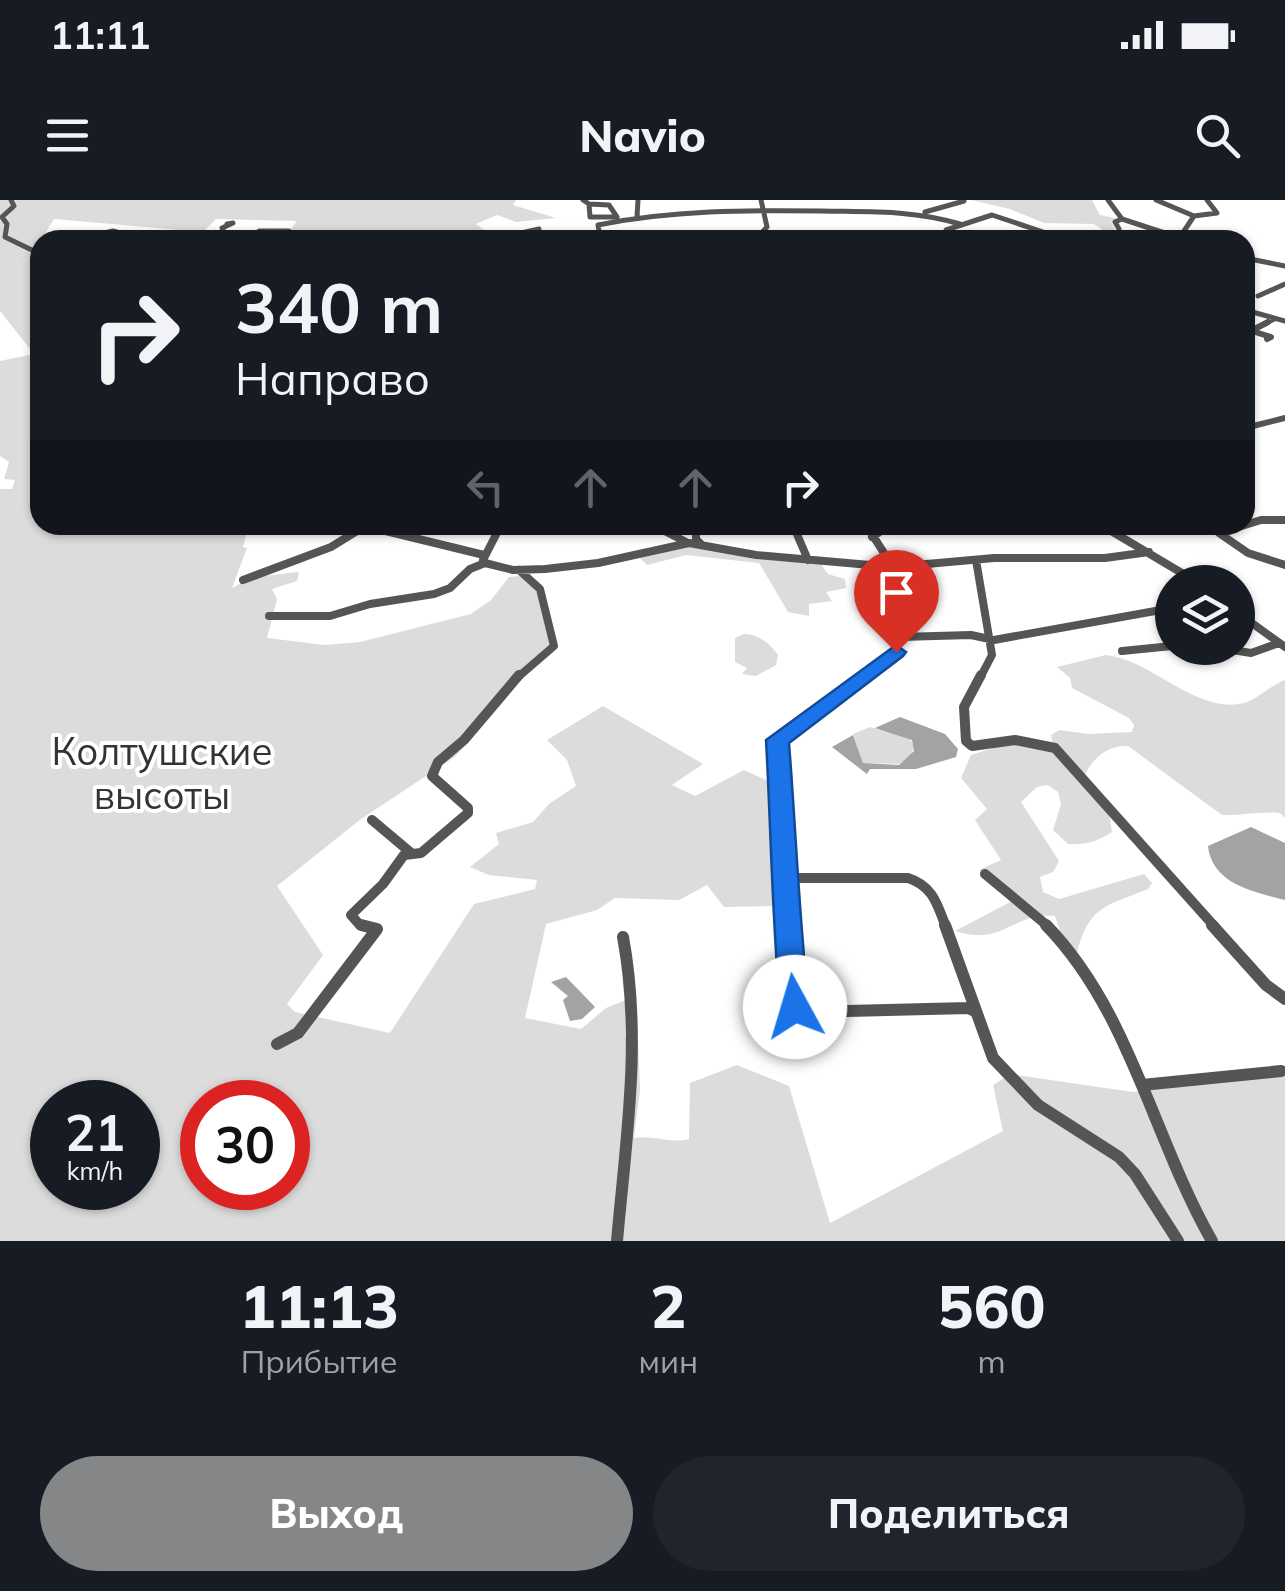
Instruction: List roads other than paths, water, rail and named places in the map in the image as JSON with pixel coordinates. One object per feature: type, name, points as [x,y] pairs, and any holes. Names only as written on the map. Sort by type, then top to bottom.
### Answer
[{"type":"street","points":[[11,200],[14,206],[2,217],[7,224],[5,237],[30,249]]},
{"type":"street","points":[[637,217],[638,200]]},
{"type":"street","points":[[761,200],[767,212],[764,230]]},
{"type":"street","points":[[1108,200],[1122,218],[1146,230]]},
{"type":"street","points":[[1156,200],[1194,216],[1217,212],[1207,200]]},
{"type":"street","points":[[923,213],[964,201]]},
{"type":"street","points":[[617,217],[609,205],[586,202],[590,216],[617,217],[637,217],[744,210],[923,213],[960,224]]},
{"type":"street","points":[[656,205],[656,216]]},
{"type":"street","points":[[668,205],[669,215]]},
{"type":"street","points":[[949,230],[992,215],[1046,230]]},
{"type":"street","points":[[1184,230],[1194,222],[1194,216]]},
{"type":"street","points":[[599,230],[598,224],[637,217]]},
{"type":"street","points":[[1119,230],[1115,222],[1122,218]]},
{"type":"street","points":[[223,230],[226,224]]},
{"type":"street","points":[[534,230],[539,229]]},
{"type":"street","points":[[1255,260],[1285,266]]},
{"type":"street","points":[[1258,296],[1285,284]]},
{"type":"street","points":[[1255,313],[1285,321]]},
{"type":"street","points":[[1255,327],[1275,318]]},
{"type":"street","points":[[1255,333],[1271,337],[1267,339]]},
{"type":"street","points":[[1255,426],[1285,418]]},
{"type":"street","points":[[1255,522],[1285,520]]},
{"type":"street","points":[[243,580],[332,546],[349,535]]},
{"type":"street","points":[[409,535],[519,570],[598,563],[696,543]]},
{"type":"street","points":[[269,616],[330,616],[370,604],[434,594],[450,588],[484,559],[496,535]]},
{"type":"street","points":[[677,535],[696,543],[893,568],[976,560],[1105,558],[1146,550]]},
{"type":"street","points":[[696,535],[696,543]]},
{"type":"street","points":[[797,535],[808,560]]},
{"type":"street","points":[[1119,535],[1170,565]]},
{"type":"street","points":[[1221,535],[1248,552],[1285,564]]},
{"type":"street","points":[[872,536],[893,568]]},
{"type":"street","points":[[976,560],[992,656],[964,707],[966,741],[972,746],[1033,742],[1055,748],[1266,985],[1285,999]]},
{"type":"street","points":[[372,820],[410,852],[421,852],[468,813],[468,808],[432,776],[438,762],[464,740],[524,670],[554,646],[540,589],[519,570]]},
{"type":"street","points":[[975,1012],[968,1008],[808,1012],[795,1007],[784,906],[787,878],[778,740],[896,652],[900,637],[970,635],[990,639],[1155,611]]},
{"type":"street","points":[[1255,625],[1282,645]]},
{"type":"street","points":[[1255,652],[1282,645]]},
{"type":"street","points":[[1122,651],[1155,648]]},
{"type":"street","points":[[277,1044],[298,1033],[377,928],[359,924],[351,914],[410,852]]},
{"type":"street","points":[[985,874],[1039,917],[1070,949],[1125,1046],[1196,1213],[1212,1241]]},
{"type":"street","points":[[787,878],[908,878],[924,883],[935,898],[988,1048],[1012,1082],[1056,1118],[1119,1156],[1136,1174],[1178,1241]]},
{"type":"street","points":[[617,1241],[633,1090],[632,980],[624,936]]},
{"type":"street","points":[[1142,1086],[1280,1071]]},
{"type":"park label","name":"Колтушские высоты","points":[[162,773]]}]
